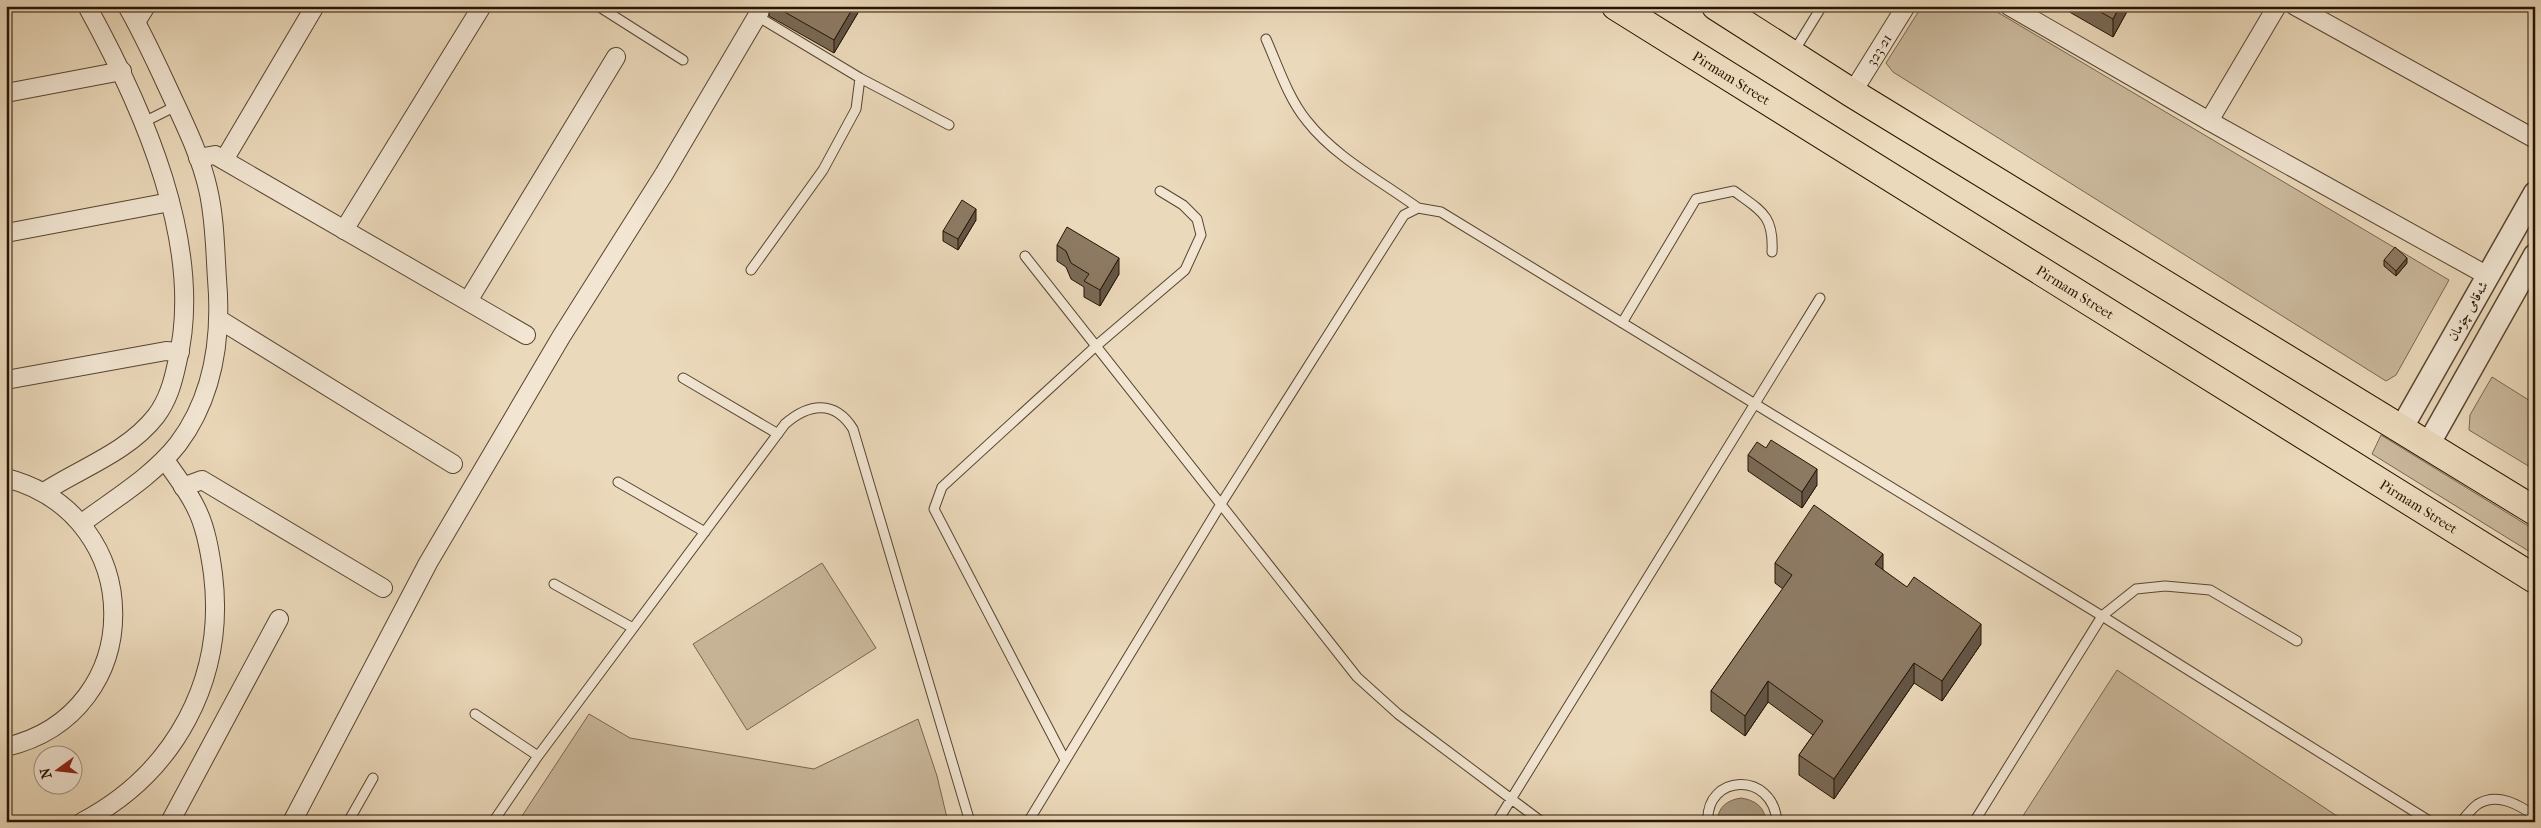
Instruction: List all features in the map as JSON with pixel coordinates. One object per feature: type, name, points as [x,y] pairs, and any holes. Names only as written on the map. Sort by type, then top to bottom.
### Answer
[{"type":"highway","name":"Pirmam Street","points":[[1616,6],[2535,579]]},
{"type":"highway","points":[[1716,6],[1852,93],[2535,511]]},
{"type":"street","points":[[44,492],[103,459],[148,426],[165,400],[180,352],[184,326],[183,284],[170,202],[144,122],[122,71],[87,6]]},
{"type":"street","points":[[82,523],[165,460],[183,436],[201,403],[215,362],[220,320],[213,217],[198,158],[176,106],[127,6]]},
{"type":"street","points":[[136,22],[146,6]]},
{"type":"street","points":[[224,160],[315,6]]},
{"type":"street","points":[[344,230],[482,6]]},
{"type":"street","name":"323-21","points":[[1852,93],[1906,6]]},
{"type":"street","points":[[2009,6],[2209,121],[2488,276]]},
{"type":"street","points":[[2209,121],[2276,6]]},
{"type":"street","points":[[2295,6],[2535,139]]},
{"type":"street","points":[[292,822],[428,563],[561,337],[664,174],[760,11]]},
{"type":"street","points":[[468,301],[616,58]]},
{"type":"street","points":[[6,92],[122,71]]},
{"type":"street","points":[[198,158],[215,155],[526,335]]},
{"type":"street","name":"شەقامی چۆمان","points":[[2401,429],[2535,194]]},
{"type":"street","points":[[6,233],[170,202]]},
{"type":"street","points":[[2428,445],[2535,255]]},
{"type":"street","points":[[220,320],[453,464]]},
{"type":"street","points":[[6,380],[166,350],[180,352]]},
{"type":"street","points":[[2430,378],[2430,391],[2434,396],[2446,401],[2457,394]]},
{"type":"street","points":[[82,822],[123,797],[143,780],[161,760],[190,715],[208,664],[215,612],[211,559],[196,508],[165,460]]},
{"type":"street","points":[[6,478],[44,492],[70,511],[82,523],[102,556],[111,584],[115,613],[109,652],[93,687],[68,716],[36,738],[6,747]]},
{"type":"street","points":[[183,487],[202,480],[383,588]]},
{"type":"street","points":[[170,822],[280,619]]},
{"type":"lane","points":[[598,6],[683,60]]},
{"type":"lane","points":[[1791,55],[1822,6]]},
{"type":"lane","points":[[760,11],[860,78],[950,125]]},
{"type":"lane","points":[[1266,39],[1285,83],[1307,120],[1336,150],[1418,208],[1441,212],[2102,616],[2431,822]]},
{"type":"lane","points":[[751,270],[823,170],[856,109],[860,78]]},
{"type":"lane","points":[[144,122],[176,106]]},
{"type":"lane","points":[[1622,323],[1696,199],[1734,190],[1766,215],[1773,236],[1772,252]]},
{"type":"lane","points":[[1065,760],[934,509],[942,487],[1096,346],[1185,270],[1201,235],[1197,219],[1183,205],[1160,191]]},
{"type":"lane","points":[[1028,822],[1221,504],[1404,215],[1418,208]]},
{"type":"lane","points":[[1025,256],[1357,677],[1398,714],[1542,822]]},
{"type":"lane","points":[[1496,822],[1820,298]]},
{"type":"lane","points":[[683,378],[778,434]]},
{"type":"lane","points":[[493,822],[538,756],[778,434],[798,413],[823,407],[845,416],[853,429],[970,822]]},
{"type":"lane","points":[[618,482],[705,532]]},
{"type":"lane","points":[[554,584],[633,628]]},
{"type":"lane","points":[[1974,822],[2102,616],[2136,590],[2165,586],[2210,590],[2297,641]]},
{"type":"lane","points":[[475,714],[538,756]]},
{"type":"lane","points":[[348,822],[373,778]]},
{"type":"lane","points":[[1708,822],[1709,808],[1714,798],[1722,790],[1732,785],[1743,784],[1754,786],[1772,800],[1777,822]]},
{"type":"lane","points":[[2461,822],[2478,804],[2496,799],[2518,804],[2535,816]]},
{"type":"shaded area","points":[[1922,6],[1987,6],[2449,280],[2396,375],[2386,381],[1893,72],[1886,63]]},
{"type":"shaded area","points":[[2492,377],[2535,404],[2535,470],[2469,430],[2470,415]]},
{"type":"shaded area","points":[[2381,435],[2535,530],[2535,555],[2372,454]]},
{"type":"shaded area","points":[[822,563],[876,648],[747,730],[693,644]]},
{"type":"shaded area","points":[[2117,670],[2346,822],[2019,822]]},
{"type":"shaded area","points":[[589,714],[630,738],[814,769],[918,719],[937,776],[948,822],[518,822]]},
{"type":"shaded area","points":[[1741,798],[1751,800],[1758,805],[1764,812],[1766,822],[1717,822],[1719,812],[1724,805],[1731,800]]},
{"type":"building","points":[[774,6],[807,6],[818,12],[822,6],[854,6],[834,40]]},
{"type":"building","points":[[2090,6],[2120,6],[2113,19]]},
{"type":"building","points":[[962,200],[976,209],[958,239],[943,231]]},
{"type":"building","points":[[1067,227],[1119,258],[1100,290],[1084,281],[1089,274],[1071,263],[1066,251],[1057,245]]},
{"type":"building","points":[[2395,247],[2407,258],[2396,271],[2384,260]]},
{"type":"building","points":[[1771,440],[1817,469],[1802,492],[1748,455],[1757,442],[1766,448]]},
{"type":"building","points":[[1814,505],[1883,554],[1875,564],[1907,587],[1914,577],[1981,624],[1942,681],[1914,663],[1834,779],[1799,755],[1823,721],[1768,681],[1745,716],[1711,691],[1792,575],[1775,563]]}]
